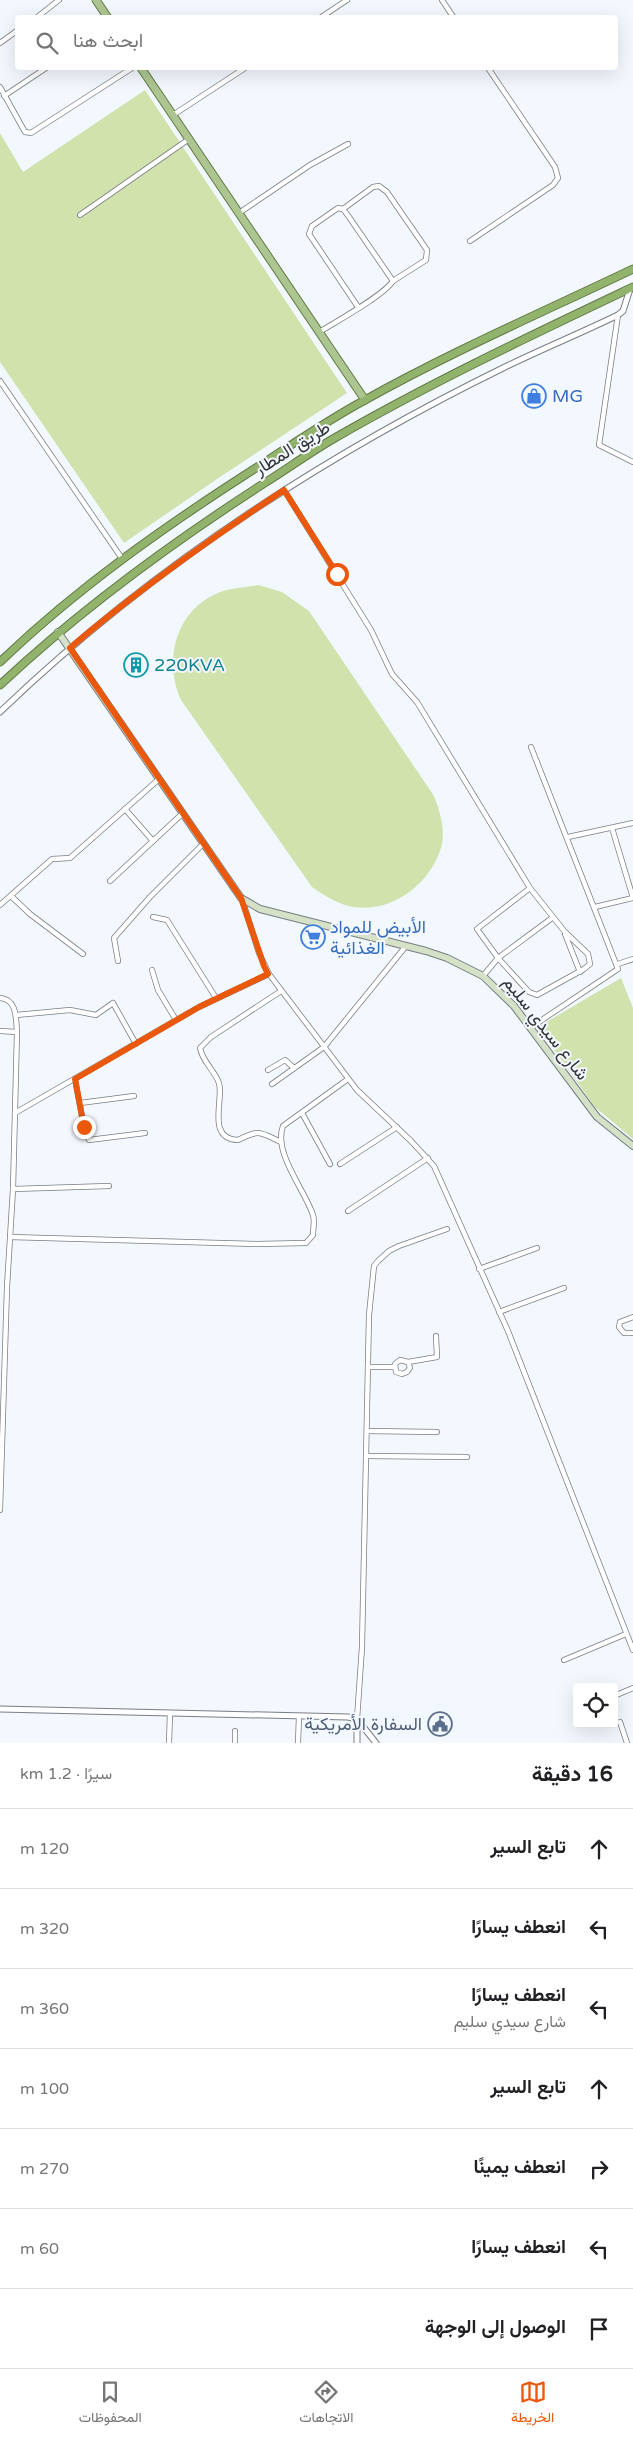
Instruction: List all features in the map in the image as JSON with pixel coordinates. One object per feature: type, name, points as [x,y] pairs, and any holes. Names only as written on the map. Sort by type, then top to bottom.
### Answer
[{"type":"highway","name":"طريق المطار","points":[[0,662],[75,596],[200,503],[365,400],[633,269]]},
{"type":"highway","name":"طريق المطار","points":[[0,686],[58,632],[204,522],[333,439],[493,353],[632,288]]},
{"type":"main road","points":[[96,0],[106,15]]},
{"type":"main road","points":[[143,70],[321,331],[365,400]]},
{"type":"main road","name":"شارع سيدي سليم","points":[[58,632],[241,898],[260,909],[447,958],[483,976],[505,996],[597,1117],[633,1146]]},
{"type":"street","points":[[40,15],[60,0]]},
{"type":"street","points":[[324,15],[346,0]]},
{"type":"street","points":[[442,0],[452,15]]},
{"type":"street","points":[[0,42],[15,32]]},
{"type":"street","points":[[4,96],[43,70]]},
{"type":"street","points":[[0,87],[25,132],[32,133],[129,70]]},
{"type":"street","points":[[173,115],[242,70]]},
{"type":"street","points":[[470,241],[552,185],[558,178],[555,167],[489,70]]},
{"type":"street","points":[[80,215],[189,139]]},
{"type":"street","points":[[239,213],[310,165],[348,144]]},
{"type":"street","points":[[321,331],[358,307],[387,288],[393,281],[426,260],[428,256],[427,250],[387,192],[379,186],[373,187],[343,209],[336,209],[312,226],[310,234],[358,307]]},
{"type":"street","points":[[343,209],[393,281]]},
{"type":"street","points":[[0,712],[120,605],[176,563],[284,490],[407,418],[506,367],[618,315],[623,311],[632,288]]},
{"type":"street","points":[[618,315],[598,445],[633,462]]},
{"type":"street","points":[[0,381],[123,560]]},
{"type":"street","points":[[284,490],[378,641],[392,674],[417,702],[530,888],[552,918],[588,954],[590,964],[580,972],[537,995],[532,994],[498,958],[478,933],[478,926],[530,888]]},
{"type":"street","points":[[530,1028],[616,972],[618,964],[531,746]]},
{"type":"street","points":[[0,905],[52,859],[70,858],[158,779]]},
{"type":"street","points":[[126,809],[153,840]]},
{"type":"street","points":[[110,881],[182,814]]},
{"type":"street","points":[[568,837],[633,823]]},
{"type":"street","points":[[595,906],[633,898],[612,828]]},
{"type":"street","points":[[118,961],[114,938],[150,897],[203,844]]},
{"type":"street","points":[[11,896],[30,914],[83,954]]},
{"type":"street","points":[[241,898],[268,974],[348,1079],[428,1158],[440,1177],[499,1312],[558,1462],[575,1498],[633,1650]]},
{"type":"street","points":[[153,917],[167,920],[216,998]]},
{"type":"street","points":[[483,976],[498,958],[552,918]]},
{"type":"street","points":[[565,932],[580,972]]},
{"type":"street","points":[[272,1084],[324,1047],[406,946]]},
{"type":"street","points":[[618,964],[633,959]]},
{"type":"street","points":[[152,970],[160,995],[176,1020]]},
{"type":"street","points":[[15,1114],[176,1020],[216,998],[268,974]]},
{"type":"street","points":[[281,1142],[260,1132],[252,1132],[238,1140],[226,1135],[217,1118],[218,1082],[200,1048],[211,1036],[282,991]]},
{"type":"street","points":[[0,998],[10,1001],[16,1015],[14,1189],[2,1355],[0,1510]]},
{"type":"street","points":[[16,1015],[70,1010],[96,1015],[112,1003],[136,1044]]},
{"type":"street","points":[[0,1031],[16,1032]]},
{"type":"street","points":[[268,1070],[285,1060],[294,1068]]},
{"type":"street","points":[[75,1079],[89,1140],[145,1133]]},
{"type":"street","points":[[10,1237],[257,1244],[306,1243],[313,1234],[313,1215],[294,1176],[280,1135],[283,1126],[348,1079]]},
{"type":"street","points":[[80,1103],[134,1096]]},
{"type":"street","points":[[302,1113],[330,1164]]},
{"type":"street","points":[[340,1164],[397,1127]]},
{"type":"street","points":[[348,1211],[428,1158]]},
{"type":"street","points":[[14,1189],[109,1186]]},
{"type":"street","points":[[356,1743],[362,1647],[369,1315],[374,1266],[389,1251],[447,1229]]},
{"type":"street","points":[[479,1269],[537,1248]]},
{"type":"street","points":[[0,1287],[7,1288]]},
{"type":"street","points":[[499,1312],[564,1288]]},
{"type":"street","points":[[633,1316],[619,1324],[624,1333],[633,1333]]},
{"type":"street","points":[[395,1367],[400,1360],[408,1362],[437,1357],[436,1336]]},
{"type":"street","points":[[395,1367],[398,1373],[406,1373],[410,1368],[408,1362]]},
{"type":"street","points":[[368,1367],[395,1367]]},
{"type":"street","points":[[367,1431],[437,1432]]},
{"type":"street","points":[[366,1456],[467,1457]]},
{"type":"street","points":[[564,1660],[626,1634]]},
{"type":"street","points":[[618,1694],[633,1688]]},
{"type":"street","points":[[0,1709],[348,1717],[357,1719],[376,1743]]},
{"type":"street","points":[[169,1743],[170,1713]]},
{"type":"street","points":[[298,1743],[299,1716]]},
{"type":"street","points":[[620,1722],[627,1743]]},
{"type":"street","points":[[235,1731],[235,1743]]},
{"type":"green space","points":[[145,90],[347,393],[124,543],[0,362],[0,133],[23,172]]},
{"type":"green space","points":[[259,585],[282,592],[309,611],[434,796],[443,828],[441,848],[435,863],[426,876],[402,897],[373,907],[358,908],[342,904],[312,887],[181,700],[176,686],[173,658],[175,644],[187,618],[196,607],[220,592]]},
{"type":"green space","points":[[621,978],[633,1008],[633,1139],[595,1107],[538,1027]]},
{"type":"place","name":"MG","points":[[534,396]]},
{"type":"place","name":"220KVA","points":[[136,665]]},
{"type":"place","name":"الأبيض للمواد الغذائية","points":[[313,937]]},
{"type":"place","name":"السفارة الأمريكية","points":[[440,1724]]},
{"type":"route","points":[[84,1127],[75,1079],[199,1007],[268,974],[241,898],[70,648],[114,610],[191,552],[284,490],[337,574]]}]
